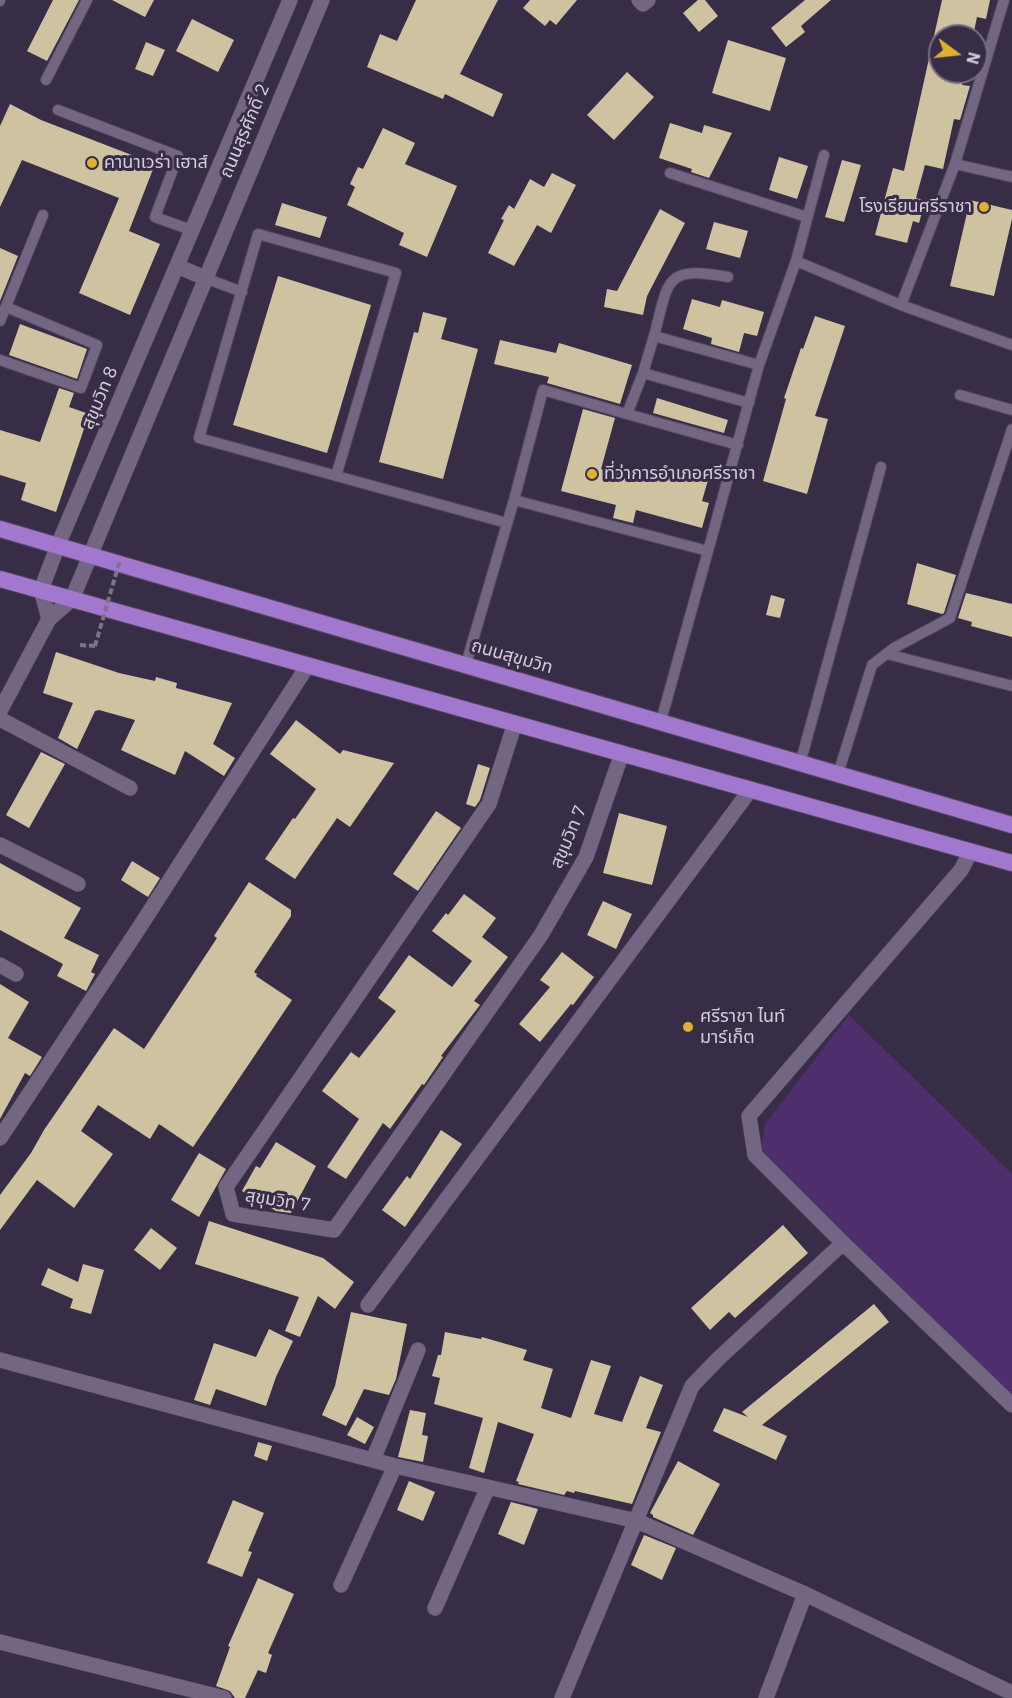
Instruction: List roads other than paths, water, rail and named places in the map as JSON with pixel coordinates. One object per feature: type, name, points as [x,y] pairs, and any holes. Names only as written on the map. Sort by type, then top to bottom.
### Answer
[{"type":"highway","name":"ถนนสุขุมวิท","points":[[0,529],[1012,825]]},
{"type":"highway","points":[[0,579],[1012,863]]},
{"type":"street","name":"ถนนสุรศักดิ์ 2","points":[[177,266],[290,0]]},
{"type":"street","name":"ถนนสุรศักดิ์ 2","points":[[205,278],[322,0]]},
{"type":"street","points":[[639,0],[643,4],[648,0]]},
{"type":"street","points":[[277,31],[303,42]]},
{"type":"street","points":[[0,711],[49,619],[72,599],[205,278],[177,266]]},
{"type":"street","name":"สุขุมวิท 8","points":[[41,590],[177,266]]},
{"type":"street","points":[[41,590],[49,619]]},
{"type":"street","points":[[0,1138],[139,928],[308,665]]},
{"type":"street","points":[[0,719],[130,788]]},
{"type":"street","name":"สุขุมวิท 7","points":[[516,723],[489,804],[226,1187],[233,1214],[334,1230],[541,935],[585,857],[622,753]]},
{"type":"street","points":[[368,1305],[751,789]]},
{"type":"street","points":[[0,845],[78,884]]},
{"type":"street","points":[[971,851],[961,870],[749,1116],[755,1155],[1012,1405]]},
{"type":"street","points":[[0,965],[16,974]]},
{"type":"street","points":[[562,1698],[692,1386],[726,1351],[843,1243]]},
{"type":"street","points":[[373,1460],[418,1350]]},
{"type":"street","points":[[0,1360],[395,1466],[637,1521],[805,1594],[1012,1693]]},
{"type":"street","points":[[341,1585],[395,1466]]},
{"type":"street","points":[[435,1608],[488,1487]]},
{"type":"street","points":[[766,1698],[805,1594]]},
{"type":"street","points":[[0,1642],[224,1698]]},
{"type":"lane","points":[[46,80],[87,0]]},
{"type":"lane","points":[[901,305],[955,164],[1004,0]]},
{"type":"lane","points":[[58,110],[178,156],[155,217],[191,230]]},
{"type":"lane","points":[[661,721],[759,365],[796,261],[824,154]]},
{"type":"lane","points":[[955,164],[1012,177]]},
{"type":"lane","points":[[670,173],[807,217]]},
{"type":"lane","points":[[0,321],[43,215]]},
{"type":"lane","points":[[336,476],[396,273],[258,234],[199,438],[336,476],[507,523]]},
{"type":"lane","points":[[796,261],[901,305],[1012,345]]},
{"type":"lane","points":[[627,414],[643,373],[668,285],[675,278],[686,273],[702,272],[729,277]]},
{"type":"lane","points":[[205,278],[242,292]]},
{"type":"lane","points":[[0,360],[81,388],[97,345],[6,307]]},
{"type":"lane","points":[[654,336],[759,365]]},
{"type":"lane","points":[[643,373],[749,403]]},
{"type":"lane","points":[[466,664],[514,500],[543,390],[738,445]]},
{"type":"lane","points":[[960,396],[1012,410]]},
{"type":"lane","points":[[838,774],[872,665],[894,648],[950,618],[1012,429]]},
{"type":"lane","points":[[800,764],[881,467]]},
{"type":"lane","points":[[514,500],[708,551]]},
{"type":"lane","points":[[887,654],[1012,686]]},
{"type":"place","name":"คานาเวร่า เฮาส์","points":[[92,163]]},
{"type":"place","name":"โรงเรียนศรีราชา","points":[[984,207]]},
{"type":"place","name":"ที่ว่าการอำเภอศรีราชา","points":[[592,474]]},
{"type":"place","name":"ศรีราชา ไนท์ มาร์เก็ต","points":[[688,1027]]}]
